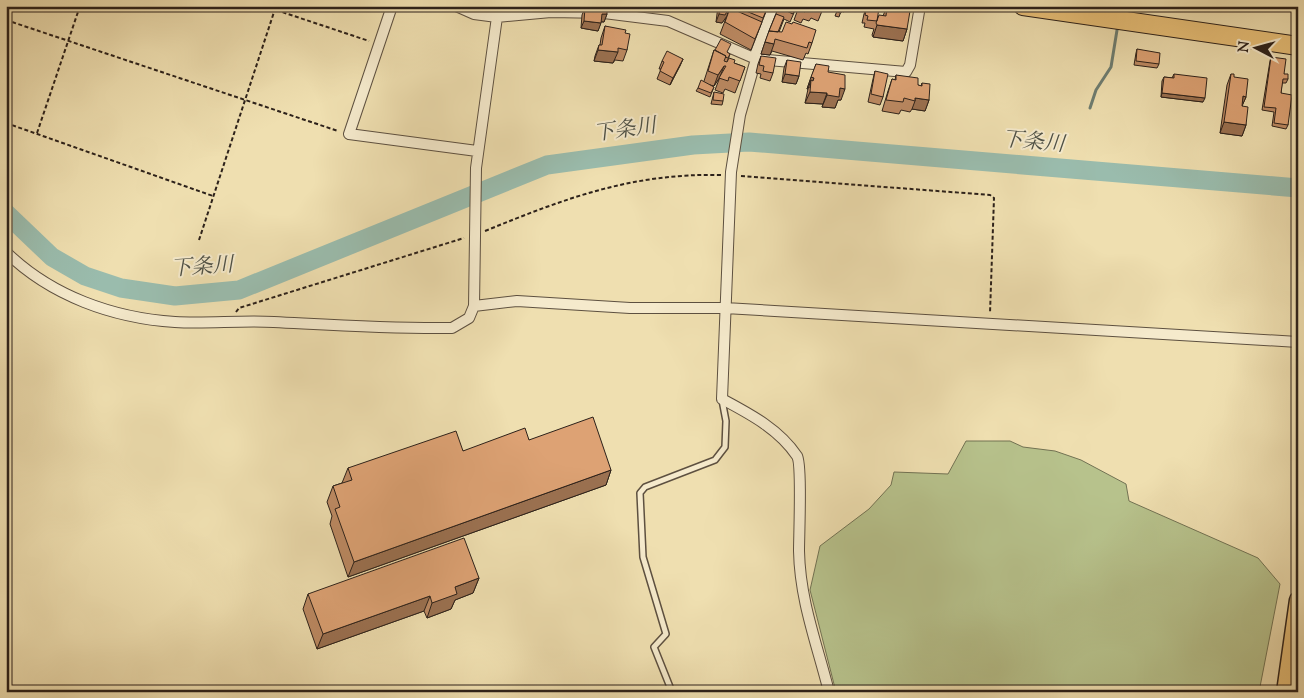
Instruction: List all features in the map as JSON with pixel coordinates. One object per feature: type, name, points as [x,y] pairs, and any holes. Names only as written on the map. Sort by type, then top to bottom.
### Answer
[{"type":"highway","points":[[1023,6],[1109,10],[1298,35]]},
{"type":"highway","points":[[1109,10],[1298,46]]},
{"type":"main road","points":[[1285,692],[1298,600]]},
{"type":"street","points":[[392,6],[349,134],[477,151]]},
{"type":"street","points":[[456,6],[474,14],[497,17],[543,10],[605,9],[668,21],[755,58],[906,72],[910,65],[920,6]]},
{"type":"street","points":[[774,6],[755,58],[740,115],[731,173],[722,400],[775,431],[798,458],[799,553],[805,605],[829,692]]},
{"type":"street","points":[[6,252],[62,293],[101,308],[134,317],[176,322],[234,321],[452,328],[469,318],[474,306],[473,233],[477,151],[497,17]]},
{"type":"street","points":[[474,306],[517,300],[630,308],[725,308],[1298,342]]},
{"type":"lane","points":[[672,692],[654,647],[666,634],[643,557],[640,493],[645,487],[715,460],[725,447],[726,421],[722,400]]},
{"type":"path","points":[[37,133],[80,6]]},
{"type":"path","points":[[264,6],[378,44]]},
{"type":"path","points":[[198,240],[276,6]]},
{"type":"path","points":[[6,20],[349,134]]},
{"type":"path","points":[[6,123],[213,196]]},
{"type":"path","points":[[234,321],[238,308],[473,233],[552,204],[607,187],[657,177],[731,173],[990,195],[994,198],[990,324]]},
{"type":"green space","points":[[966,441],[1010,441],[1023,447],[1055,451],[1081,460],[1126,484],[1129,501],[1258,558],[1280,584],[1259,692],[836,692],[810,590],[820,546],[869,509],[891,485],[894,472],[948,474]]},
{"type":"building","points":[[720,6],[730,6],[725,15],[719,14]]},
{"type":"building","points":[[742,6],[768,6],[763,18],[741,9]]},
{"type":"building","points":[[779,6],[796,6],[793,14]]},
{"type":"building","points":[[799,6],[815,6],[814,10],[807,7],[805,12],[798,9]]},
{"type":"building","points":[[839,6],[846,6],[841,13],[837,12]]},
{"type":"building","points":[[867,6],[879,8],[877,21],[867,20],[868,16],[865,15]]},
{"type":"building","points":[[887,6],[910,11],[907,29],[877,25],[879,15],[886,16]]},
{"type":"building","points":[[585,8],[607,9],[607,14],[602,14],[601,23],[584,21]]},
{"type":"building","points":[[730,8],[762,22],[755,39],[725,22]]},
{"type":"building","points":[[776,14],[784,17],[778,32],[769,31]]},
{"type":"building","points":[[786,22],[792,24],[793,22],[816,30],[812,43],[809,42],[807,48],[775,39],[774,44],[765,42],[769,31],[782,32]]},
{"type":"building","points":[[605,26],[626,30],[625,33],[630,34],[627,50],[618,48],[618,52],[598,50],[599,45],[602,45]]},
{"type":"building","points":[[721,39],[731,44],[727,52],[730,54],[728,58],[715,50]]},
{"type":"building","points":[[1137,49],[1160,53],[1159,64],[1136,61]]},
{"type":"building","points":[[714,50],[726,56],[724,61],[727,62],[729,58],[735,60],[734,63],[745,67],[740,81],[729,77],[728,81],[719,78],[726,66],[718,75],[708,71]]},
{"type":"building","points":[[667,51],[683,59],[673,78],[660,71]]},
{"type":"building","points":[[761,56],[776,58],[773,73],[763,71],[764,66],[759,65]]},
{"type":"building","points":[[1271,57],[1286,59],[1284,74],[1288,74],[1288,79],[1283,79],[1281,93],[1292,95],[1288,125],[1274,123],[1276,108],[1264,107]]},
{"type":"building","points":[[787,60],[801,62],[799,76],[785,74]]},
{"type":"building","points":[[816,64],[829,66],[828,72],[845,75],[845,89],[840,88],[839,97],[827,95],[827,93],[810,92],[811,80],[813,81],[814,78],[811,77]]},
{"type":"building","points":[[875,71],[888,74],[883,97],[871,94]]},
{"type":"building","points":[[1174,74],[1207,78],[1205,98],[1162,93],[1164,77],[1174,78]]},
{"type":"building","points":[[1231,74],[1234,74],[1234,77],[1248,79],[1246,97],[1243,96],[1242,106],[1248,107],[1246,125],[1224,122]]},
{"type":"building","points":[[896,75],[918,78],[918,85],[922,86],[922,83],[930,84],[929,100],[915,98],[915,101],[904,98],[903,102],[886,100],[892,79],[896,80]]},
{"type":"building","points":[[701,80],[714,87],[711,93],[698,88]]},
{"type":"building","points":[[714,92],[724,94],[723,101],[713,100]]},
{"type":"building","points":[[593,417],[611,470],[354,562],[335,509],[340,507],[333,486],[352,480],[348,468],[456,431],[463,451],[525,428],[529,440]]},
{"type":"building","points":[[464,538],[479,578],[455,587],[457,594],[432,603],[430,596],[323,634],[308,594]]},
{"type":"waterway","points":[[1120,13],[1121,6]]},
{"type":"waterway","points":[[1090,108],[1096,90],[1111,67],[1118,24]]},
{"type":"waterway","name":"下条川","points":[[6,213],[52,257],[85,276],[121,288],[175,296],[239,290],[547,165],[693,145],[749,142],[1298,188]]}]
